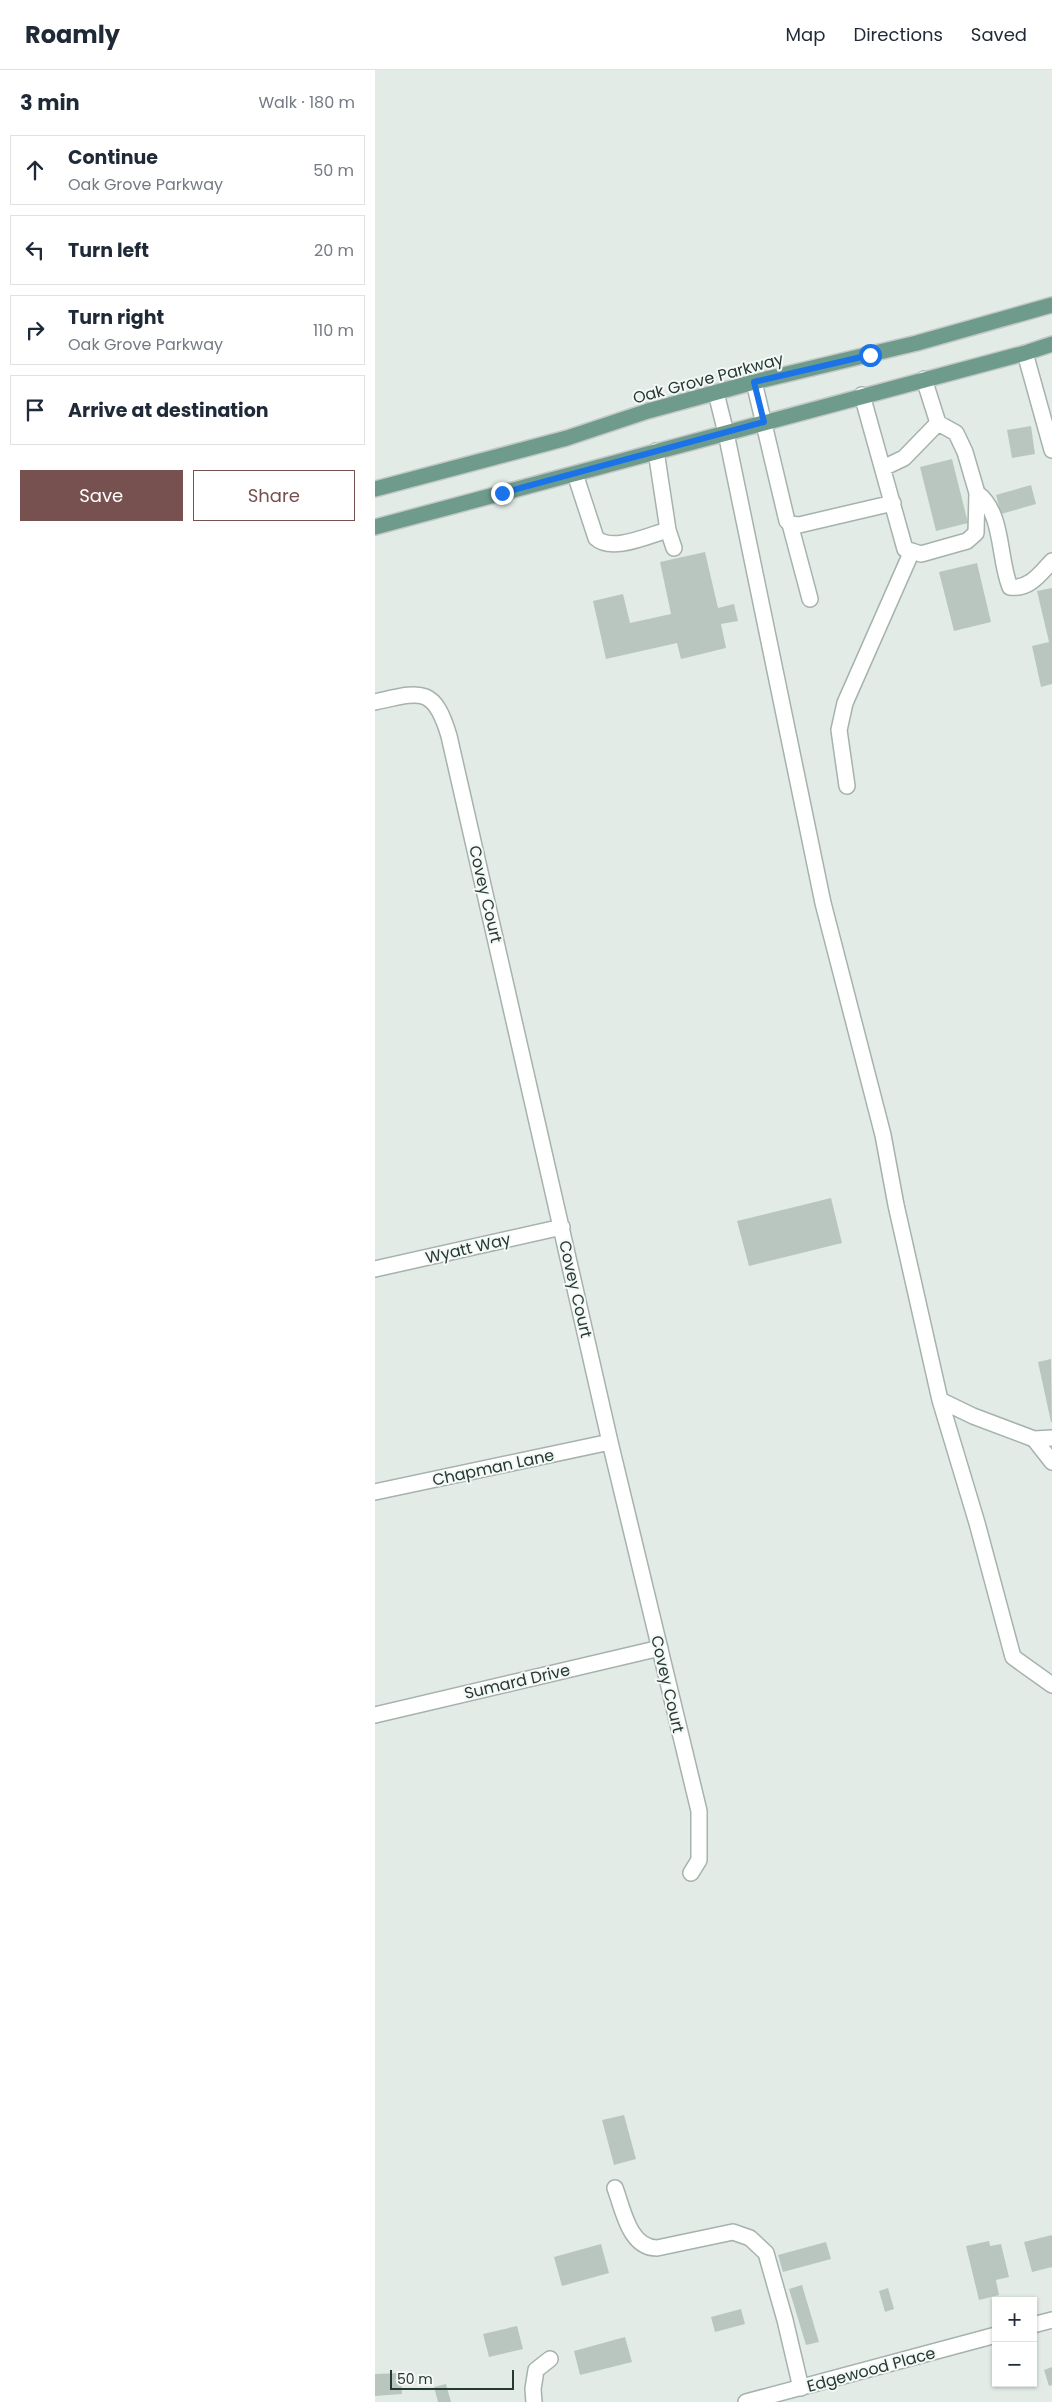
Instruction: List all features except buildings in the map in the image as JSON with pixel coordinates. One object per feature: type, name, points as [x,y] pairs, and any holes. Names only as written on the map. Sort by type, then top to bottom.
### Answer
[{"type":"main road","name":"Oak Grove Parkway","points":[[375,489],[567,438],[648,411],[754,382],[917,343],[1052,305]]},
{"type":"main road","points":[[375,527],[862,395],[1025,353],[1052,344]]},
{"type":"street","points":[[1025,353],[1052,450]]},
{"type":"street","points":[[862,395],[905,549],[921,554],[967,541],[977,533],[977,492],[965,452],[957,433],[938,423],[925,379]]},
{"type":"street","points":[[754,382],[787,521],[790,524],[810,599]]},
{"type":"street","points":[[716,393],[727,433],[823,903],[883,1135],[940,1400],[977,1523],[1013,1657],[1052,1685]]},
{"type":"street","points":[[883,468],[904,458],[938,423]]},
{"type":"street","points":[[656,451],[669,530],[674,548]]},
{"type":"street","points":[[575,474],[596,538],[603,544],[613,545],[669,530]]},
{"type":"street","points":[[977,492],[988,501],[994,518],[1005,575],[1011,587],[1017,588],[1031,582],[1052,561]]},
{"type":"street","points":[[790,524],[799,525],[893,503]]},
{"type":"street","points":[[847,786],[839,730],[845,703],[912,551]]},
{"type":"street","name":"Covey Court","points":[[375,702],[415,693],[426,697],[438,706],[449,736],[610,1442],[699,1811],[699,1860],[691,1873]]},
{"type":"street","name":"Wyatt Way","points":[[375,1269],[562,1227]]},
{"type":"street","points":[[940,1400],[973,1416],[1034,1439],[1052,1438]]},
{"type":"street","points":[[1034,1439],[1052,1462]]},
{"type":"street","name":"Chapman Lane","points":[[375,1492],[610,1442]]},
{"type":"street","name":"Sumard Drive","points":[[375,1715],[660,1648]]},
{"type":"street","points":[[615,2188],[631,2230],[638,2241],[646,2248],[657,2248],[733,2232],[750,2238],[766,2253],[785,2320],[801,2388]]},
{"type":"street","points":[[1037,2324],[1052,2320]]},
{"type":"street","name":"Edgewood Place","points":[[746,2402],[992,2336]]},
{"type":"street","points":[[534,2402],[533,2389],[536,2370],[550,2359]]},
{"type":"route","points":[[502,493],[764,422],[754,382],[870,355]]}]
